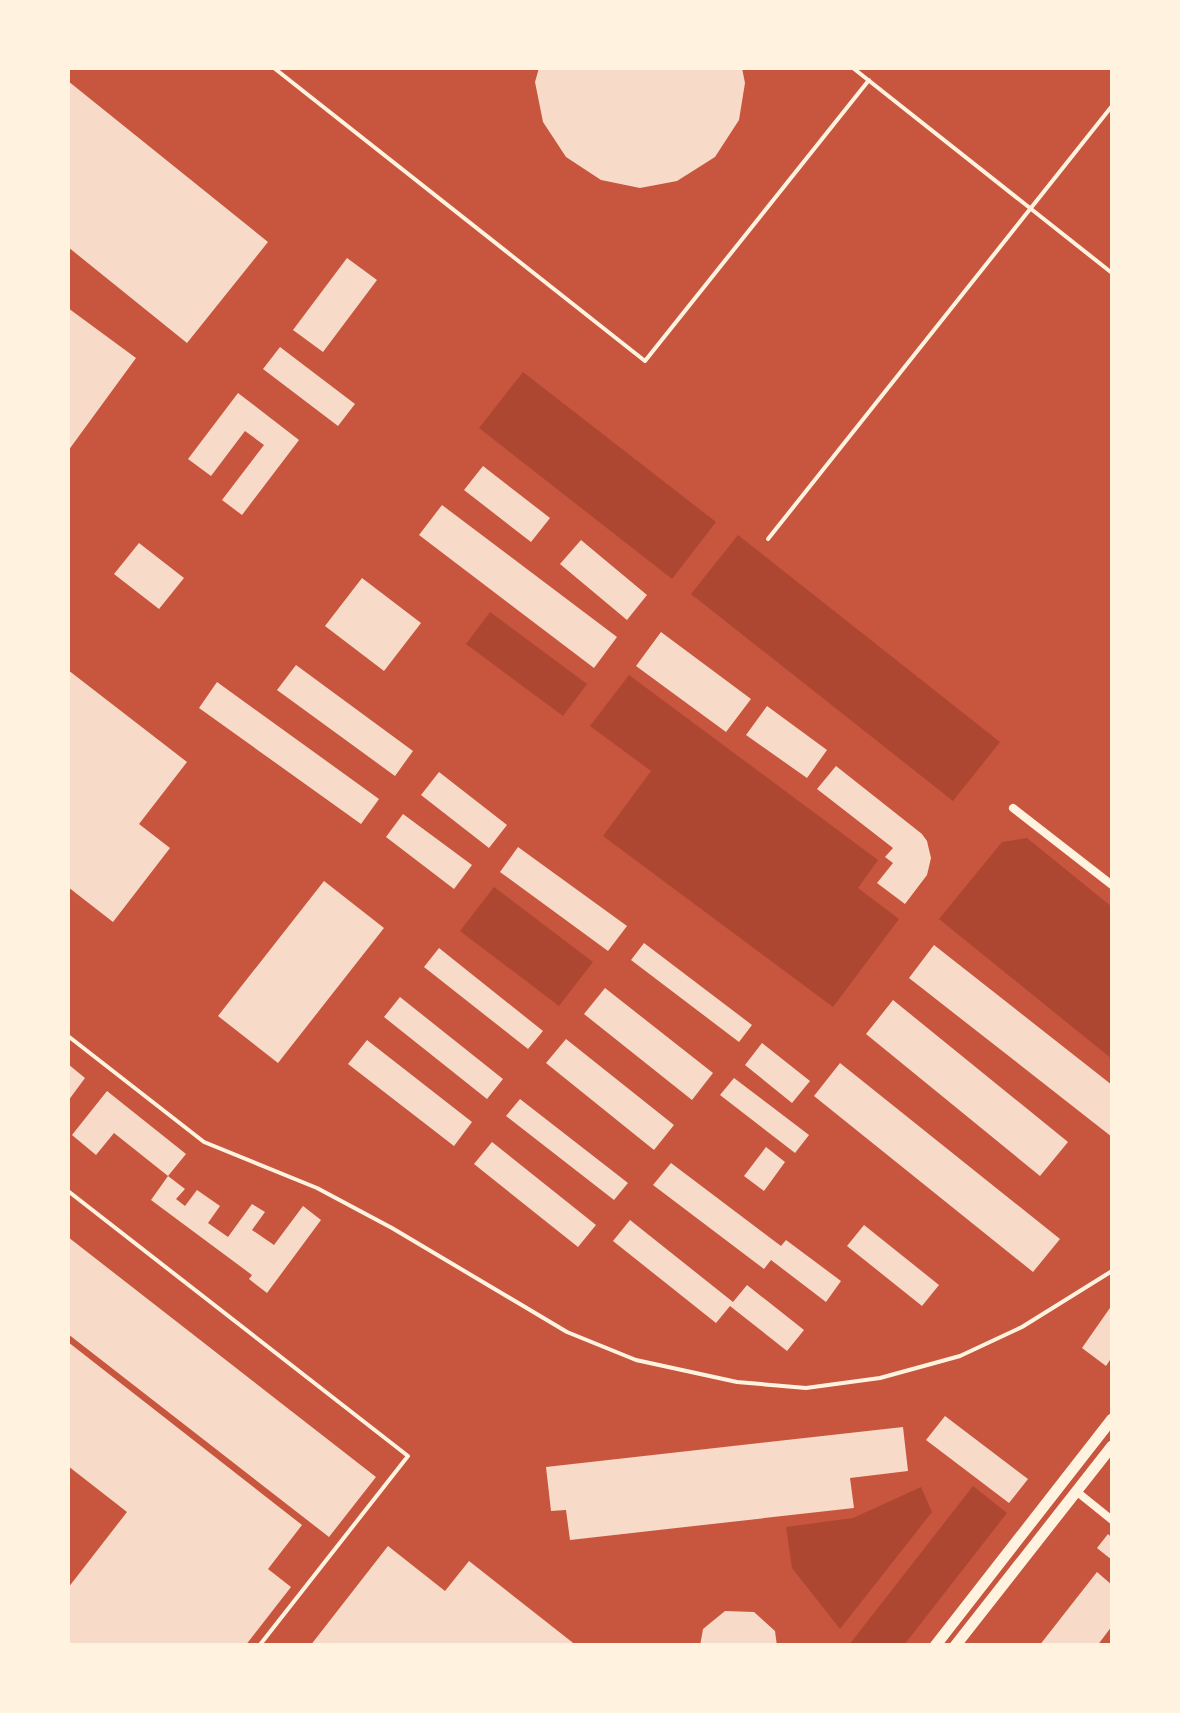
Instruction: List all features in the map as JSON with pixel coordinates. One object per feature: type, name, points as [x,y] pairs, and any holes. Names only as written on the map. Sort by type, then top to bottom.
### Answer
[{"type":"main road","points":[[935,1646],[1112,1419]]},
{"type":"main road","points":[[956,1646],[1112,1446]]},
{"type":"street","points":[[1013,808],[1112,885]]},
{"type":"street","points":[[1076,1491],[1112,1520]]},
{"type":"lane","points":[[274,68],[645,361],[869,80]]},
{"type":"lane","points":[[853,68],[1112,273]]},
{"type":"lane","points":[[768,539],[1112,106]]},
{"type":"lane","points":[[68,1036],[204,1142],[317,1188],[567,1332],[636,1360],[737,1382],[806,1388],[880,1378],[960,1356],[1022,1327],[1112,1270]]},
{"type":"lane","points":[[68,1190],[408,1456],[259,1646]]},
{"type":"shaded area","points":[[523,372],[716,522],[672,579],[479,428]]},
{"type":"shaded area","points":[[738,535],[1000,742],[953,801],[691,594]]},
{"type":"shaded area","points":[[490,612],[587,684],[563,716],[466,644]]},
{"type":"shaded area","points":[[629,675],[878,860],[858,888],[899,919],[833,1007],[603,836],[651,771],[590,726]]},
{"type":"shaded area","points":[[1027,838],[1112,907],[1112,1059],[939,919],[1002,842]]},
{"type":"shaded area","points":[[494,887],[593,962],[559,1006],[460,931]]},
{"type":"shaded area","points":[[973,1486],[1007,1513],[904,1645],[849,1645]]},
{"type":"shaded area","points":[[921,1487],[932,1512],[840,1629],[792,1568],[786,1527],[853,1518]]},
{"type":"building","points":[[539,68],[742,68],[745,83],[739,120],[715,157],[677,181],[640,188],[601,180],[566,157],[543,122],[535,82]]},
{"type":"building","points":[[68,81],[268,242],[187,343],[68,247]]},
{"type":"building","points":[[347,258],[377,280],[323,352],[293,330]]},
{"type":"building","points":[[68,308],[136,358],[68,451]]},
{"type":"building","points":[[280,347],[355,404],[338,426],[263,369]]},
{"type":"building","points":[[238,393],[299,440],[242,515],[222,500],[264,445],[245,431],[211,476],[188,459]]},
{"type":"building","points":[[483,466],[550,518],[531,542],[464,490]]},
{"type":"building","points":[[442,505],[617,637],[594,668],[419,535]]},
{"type":"building","points":[[581,540],[647,595],[627,620],[560,564]]},
{"type":"building","points":[[139,543],[184,578],[159,609],[114,574]]},
{"type":"building","points":[[362,578],[421,623],[384,671],[325,626]]},
{"type":"building","points":[[661,632],[751,699],[726,732],[636,666]]},
{"type":"building","points":[[296,665],[413,751],[395,776],[277,690]]},
{"type":"building","points":[[68,670],[187,762],[139,824],[170,848],[113,922],[68,887]]},
{"type":"building","points":[[217,682],[379,799],[361,824],[199,708]]},
{"type":"building","points":[[767,706],[827,750],[807,778],[746,735]]},
{"type":"building","points":[[836,766],[927,841],[931,858],[927,875],[905,904],[877,883],[893,863],[885,857],[893,848],[817,789]]},
{"type":"building","points":[[439,772],[507,825],[489,848],[421,795]]},
{"type":"building","points":[[403,814],[472,865],[454,889],[386,837]]},
{"type":"building","points":[[518,847],[627,926],[608,951],[500,872]]},
{"type":"building","points":[[324,881],[384,928],[278,1063],[218,1016]]},
{"type":"building","points":[[644,943],[752,1025],[739,1042],[631,960]]},
{"type":"building","points":[[934,945],[1112,1085],[1112,1137],[909,978]]},
{"type":"building","points":[[439,948],[543,1031],[528,1049],[424,967]]},
{"type":"building","points":[[605,988],[713,1073],[692,1100],[584,1014]]},
{"type":"building","points":[[400,997],[503,1079],[487,1099],[384,1017]]},
{"type":"building","points":[[893,1000],[1068,1142],[1040,1176],[866,1034]]},
{"type":"building","points":[[566,1039],[674,1125],[654,1150],[546,1063]]},
{"type":"building","points":[[367,1040],[472,1122],[454,1146],[348,1064]]},
{"type":"building","points":[[762,1043],[810,1081],[792,1103],[745,1065]]},
{"type":"building","points":[[840,1063],[1060,1239],[1033,1272],[814,1096]]},
{"type":"building","points":[[68,1064],[85,1078],[68,1101]]},
{"type":"building","points":[[734,1078],[809,1135],[795,1153],[720,1095]]},
{"type":"building","points":[[107,1091],[186,1154],[168,1176],[114,1133],[96,1155],[72,1135]]},
{"type":"building","points":[[520,1099],[628,1183],[614,1200],[506,1116]]},
{"type":"building","points":[[492,1142],[596,1225],[578,1247],[474,1164]]},
{"type":"building","points":[[766,1147],[785,1162],[764,1191],[744,1176]]},
{"type":"building","points":[[671,1163],[781,1246],[786,1240],[841,1281],[826,1302],[771,1260],[764,1269],[653,1185]]},
{"type":"building","points":[[168,1176],[185,1189],[176,1199],[185,1206],[197,1190],[220,1206],[208,1223],[228,1237],[252,1204],[265,1212],[252,1230],[274,1245],[303,1206],[321,1220],[267,1293],[249,1279],[252,1275],[151,1200]]},
{"type":"building","points":[[630,1220],[733,1302],[747,1285],[804,1330],[787,1351],[730,1306],[716,1323],[613,1241]]},
{"type":"building","points":[[864,1225],[939,1285],[922,1306],[847,1246]]},
{"type":"building","points":[[68,1237],[376,1477],[329,1537],[68,1334]]},
{"type":"building","points":[[1112,1305],[1112,1357],[1106,1366],[1082,1348]]},
{"type":"building","points":[[68,1342],[302,1525],[268,1569],[291,1587],[245,1646],[68,1646],[68,1588],[127,1512],[68,1466]]},
{"type":"building","points":[[945,1416],[1028,1479],[1009,1503],[926,1440]]},
{"type":"building","points":[[903,1427],[908,1471],[850,1478],[854,1508],[570,1540],[566,1510],[551,1511],[546,1467]]},
{"type":"building","points":[[1108,1534],[1112,1538],[1112,1560],[1097,1548]]},
{"type":"building","points":[[388,1546],[445,1591],[469,1561],[577,1646],[310,1646]]},
{"type":"building","points":[[1097,1572],[1112,1585],[1112,1626],[1097,1646],[1039,1646]]},
{"type":"building","points":[[725,1611],[754,1612],[775,1631],[777,1646],[700,1646],[703,1629]]}]
